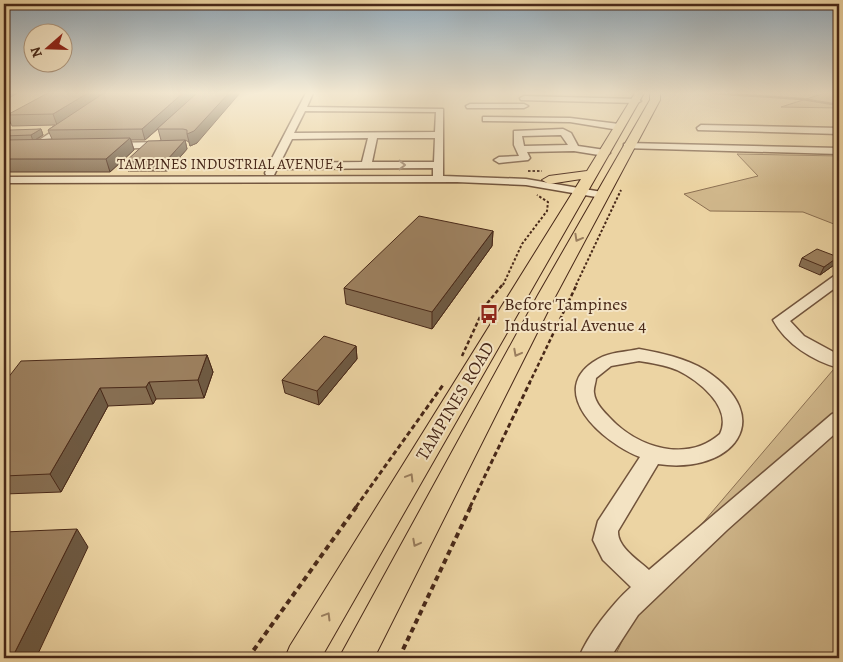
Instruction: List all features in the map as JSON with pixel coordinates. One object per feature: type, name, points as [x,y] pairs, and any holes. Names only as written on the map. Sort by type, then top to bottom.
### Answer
[{"type":"main road","name":"TAMPINES ROAD","points":[[302,658],[569,210],[597,190],[605,153],[621,124]]},
{"type":"main road","name":"TAMPINES ROAD","points":[[356,658],[597,190],[641,124]]},
{"type":"main road","points":[[545,187],[597,190]]},
{"type":"main road","points":[[545,187],[563,199],[569,210]]},
{"type":"street","points":[[54,146],[31,146],[70,124]]},
{"type":"street","points":[[266,179],[294,124]]},
{"type":"street","points":[[438,179],[439,124]]},
{"type":"street","points":[[597,124],[619,127]]},
{"type":"street","points":[[701,128],[839,131]]},
{"type":"street","points":[[40,130],[60,130]]},
{"type":"street","points":[[805,130],[838,152]]},
{"type":"street","points":[[135,158],[162,132]]},
{"type":"street","points":[[499,160],[524,158],[516,134],[522,132],[563,132],[568,135],[574,148]]},
{"type":"street","points":[[288,136],[438,134]]},
{"type":"street","points":[[366,165],[373,136]]},
{"type":"street","points":[[101,146],[176,145]]},
{"type":"street","points":[[628,146],[838,152]]},
{"type":"street","points":[[521,149],[574,148],[605,153]]},
{"type":"street","points":[[273,166],[438,165]]},
{"type":"street","points":[[111,179],[122,170]]},
{"type":"street","name":"TAMPINES INDUSTRIAL AVENUE 4","points":[[4,180],[457,179],[597,190]]},
{"type":"street","points":[[839,279],[781,320],[785,330],[800,342],[839,362]]},
{"type":"street","points":[[639,356],[660,358],[684,366],[705,379],[722,394],[732,412],[733,430],[724,445],[706,455],[681,458],[653,454],[628,444],[607,430],[592,415],[585,398],[585,384],[591,371],[603,362],[620,357],[639,356]]},
{"type":"street","points":[[592,658],[629,606],[719,523],[839,419]]},
{"type":"street","points":[[650,588],[612,552],[605,540],[606,529],[653,454]]},
{"type":"path","points":[[458,364],[485,306],[501,289],[522,244],[547,211],[548,202],[545,187]]},
{"type":"path","points":[[399,658],[597,190]]},
{"type":"path","points":[[248,658],[447,379]]},
{"type":"shaded area","points":[[737,154],[839,156],[839,226],[803,212],[710,211],[684,194],[758,176]]},
{"type":"shaded area","points":[[839,363],[839,658],[614,658],[648,587]]},
{"type":"building","points":[[57,124],[148,124],[142,129],[48,130]]},
{"type":"building","points":[[163,124],[201,124],[194,131],[187,134],[187,130],[183,129],[157,129]]},
{"type":"building","points":[[41,129],[31,135],[4,136],[4,133],[10,130]]},
{"type":"building","points":[[130,138],[106,159],[4,159],[4,140]]},
{"type":"building","points":[[185,140],[166,161],[125,162],[148,141]]},
{"type":"building","points":[[419,216],[493,231],[432,312],[344,288]]},
{"type":"building","points":[[817,249],[838,257],[824,267],[802,258]]},
{"type":"building","points":[[324,336],[356,346],[317,391],[282,380]]},
{"type":"building","points":[[207,355],[198,380],[149,382],[146,387],[100,388],[50,474],[4,476],[4,383],[21,361]]},
{"type":"building","points":[[77,529],[12,658],[4,658],[4,532]]},
{"type":"place","name":"Before Tampines Industrial Avenue 4","points":[[489,314]]}]
